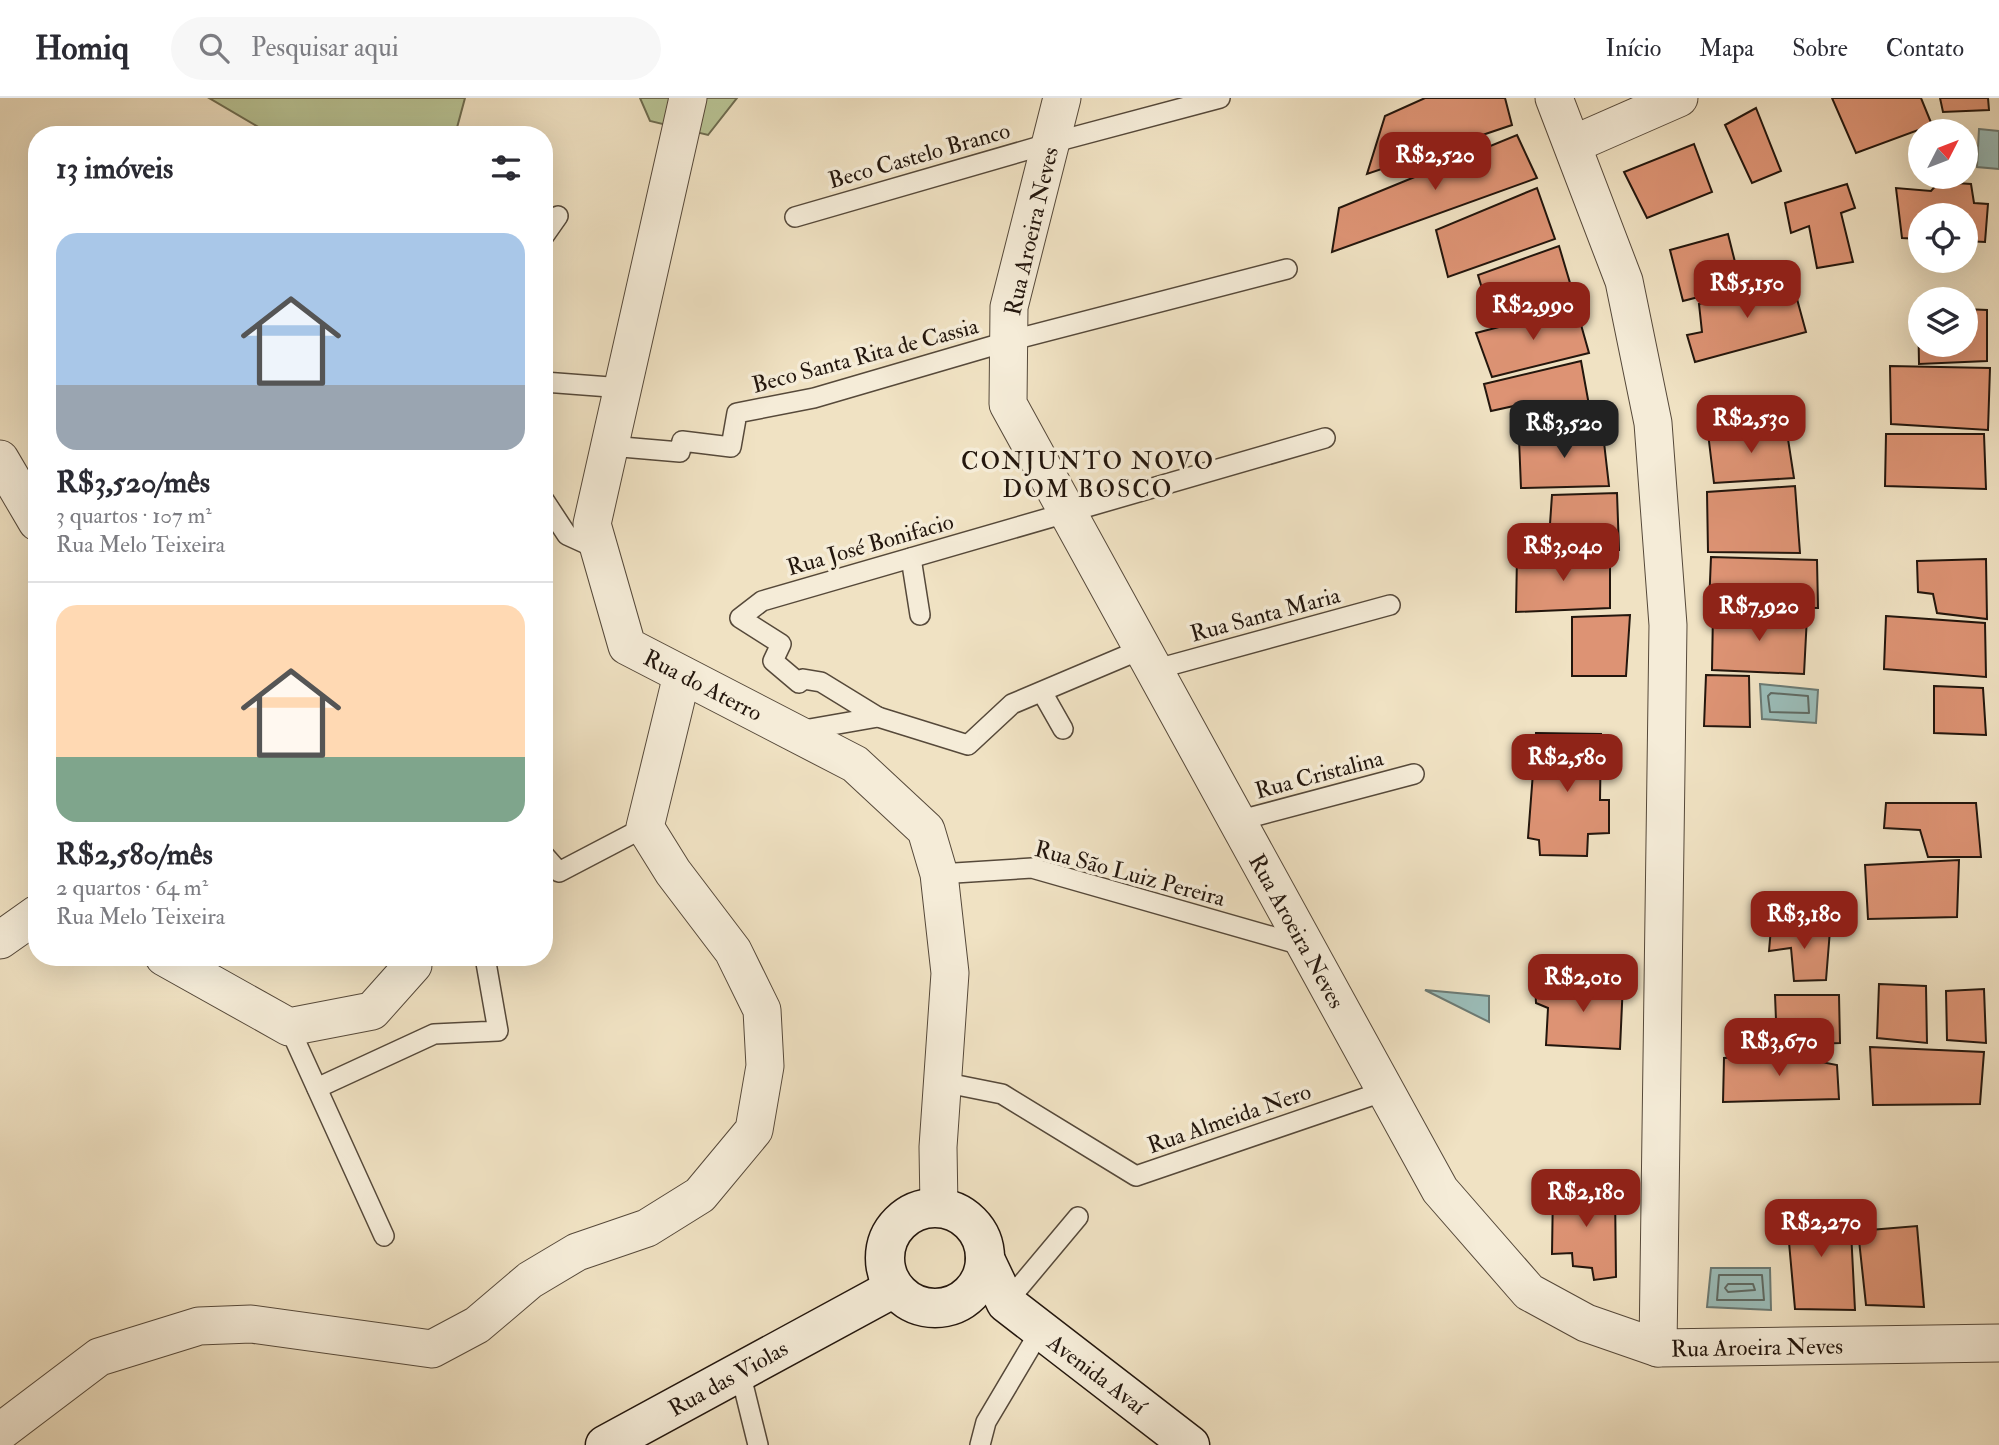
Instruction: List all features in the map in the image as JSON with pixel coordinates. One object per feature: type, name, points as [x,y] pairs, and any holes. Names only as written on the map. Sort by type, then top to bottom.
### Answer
[{"type":"street","name":"Rua do Aterro","points":[[688,98],[592,524],[627,646],[855,764],[926,830],[939,874],[950,973],[937,1147],[939,1208]]},
{"type":"street","name":"Rua Aroeira Neves","points":[[1062,98],[1009,307],[1008,404],[1440,1190],[1529,1292],[1586,1323],[1658,1348],[1999,1343]]},
{"type":"street","points":[[1554,98],[1574,144],[1624,281],[1653,423],[1668,625],[1658,1348]]},
{"type":"street","points":[[1574,144],[1679,98]]},
{"type":"street","points":[[0,459],[28,507]]},
{"type":"street","points":[[0,1433],[99,1357],[199,1326],[251,1324],[432,1349],[477,1325],[530,1280],[578,1252],[647,1228],[700,1195],[754,1130],[765,1066],[762,1010],[733,951],[673,872],[645,827],[682,675]]},
{"type":"street","points":[[0,940],[28,920]]},
{"type":"street","points":[[180,966],[289,1027],[372,1011],[412,966]]},
{"type":"street","points":[[960,1302],[973,1291],[982,1276],[985,1259],[977,1230],[953,1211],[939,1208],[919,1210],[897,1226],[884,1251],[890,1279],[907,1301],[925,1308],[943,1308],[960,1302],[1006,1303]]},
{"type":"street","name":"Avenida Avaí","points":[[985,1259],[1006,1303],[1189,1445]]},
{"type":"street","name":"Rua das Violas","points":[[605,1445],[813,1331],[890,1279]]},
{"type":"lane","name":"Beco Castelo Branco","points":[[795,217],[1051,143],[1220,98]]},
{"type":"lane","points":[[553,223],[558,216]]},
{"type":"lane","name":"Beco Santa Rita de Cassia","points":[[610,446],[680,452],[681,441],[731,447],[737,414],[814,398],[1009,341],[1287,269]]},
{"type":"lane","points":[[553,383],[623,387]]},
{"type":"lane","name":"Rua José Bonifacio","points":[[878,717],[821,682],[803,679],[799,683],[773,662],[781,644],[740,618],[762,601],[1325,438]]},
{"type":"lane","points":[[553,514],[567,535],[600,550]]},
{"type":"lane","points":[[911,558],[920,615]]},
{"type":"lane","name":"Rua Santa Maria","points":[[878,717],[968,746],[1012,704],[1042,692],[1147,659],[1390,605]]},
{"type":"lane","points":[[1042,692],[1063,729]]},
{"type":"lane","points":[[793,732],[878,717]]},
{"type":"lane","name":"Rua Cristalina","points":[[1237,821],[1414,774]]},
{"type":"lane","points":[[553,865],[559,872],[645,827]]},
{"type":"lane","name":"Rua São Luiz Pereira","points":[[939,874],[1032,868],[1305,946]]},
{"type":"lane","points":[[317,1088],[434,1034],[498,1031],[487,966]]},
{"type":"lane","points":[[289,1027],[384,1236]]},
{"type":"lane","name":"Rua Almeida Nero","points":[[942,1082],[1002,1094],[1136,1176],[1385,1091]]},
{"type":"lane","points":[[1006,1303],[1078,1217]]},
{"type":"lane","points":[[980,1445],[986,1422],[1040,1331]]},
{"type":"lane","points":[[740,1372],[758,1445]]},
{"type":"green space","points":[[209,98],[465,98],[457,126],[257,126]]},
{"type":"green space","points":[[640,98],[737,98],[708,135],[650,121]]},
{"type":"water","points":[[1979,129],[1999,131],[1999,169],[1978,167]]},
{"type":"water","points":[[1760,684],[1818,690],[1816,723],[1762,719]]},
{"type":"water","points":[[1425,990],[1489,996],[1489,1022]]},
{"type":"water","points":[[1711,1268],[1770,1268],[1771,1310],[1707,1307]]},
{"type":"building","points":[[1425,98],[1505,98],[1512,125],[1367,174],[1385,116]]},
{"type":"building","points":[[1832,98],[1921,98],[1930,119],[1908,119],[1908,134],[1856,153]]},
{"type":"building","points":[[1940,98],[1988,98],[1989,110],[1943,112]]},
{"type":"building","points":[[1756,108],[1781,171],[1752,183],[1725,125]]},
{"type":"building","points":[[1517,135],[1537,178],[1332,252],[1339,208]]},
{"type":"building","points":[[1694,144],[1712,192],[1647,218],[1624,172]]},
{"type":"building","points":[[1847,184],[1855,208],[1841,213],[1853,262],[1817,268],[1809,226],[1791,233],[1785,203]]},
{"type":"building","points":[[1537,188],[1555,239],[1448,277],[1436,230]]},
{"type":"building","points":[[1896,188],[1931,191],[1972,189],[1974,203],[1908,203],[1908,238],[1902,238]]},
{"type":"building","points":[[1978,203],[1988,204],[1985,242],[1978,242]]},
{"type":"building","points":[[1728,234],[1741,286],[1683,301],[1670,250]]},
{"type":"building","points":[[1559,246],[1576,303],[1493,325],[1478,275]]},
{"type":"building","points":[[1791,277],[1806,332],[1695,362],[1687,335],[1702,332],[1699,304]]},
{"type":"building","points":[[1576,307],[1589,353],[1492,377],[1476,333]]},
{"type":"building","points":[[1978,310],[1987,310],[1987,361],[1919,364],[1919,357],[1978,357]]},
{"type":"building","points":[[1581,361],[1591,416],[1521,428],[1514,406],[1491,411],[1484,384]]},
{"type":"building","points":[[1890,366],[1990,368],[1988,430],[1891,424]]},
{"type":"building","points":[[1602,425],[1609,486],[1521,488],[1519,439]]},
{"type":"building","points":[[1786,426],[1794,478],[1714,483],[1708,433]]},
{"type":"building","points":[[1886,434],[1984,434],[1986,489],[1885,486]]},
{"type":"building","points":[[1795,486],[1800,553],[1708,552],[1707,492]]},
{"type":"building","points":[[1617,493],[1619,550],[1548,553],[1552,495]]},
{"type":"building","points":[[1610,555],[1610,608],[1516,612],[1517,556]]},
{"type":"building","points":[[1711,557],[1817,560],[1818,608],[1709,606]]},
{"type":"building","points":[[1986,559],[1987,619],[1937,613],[1933,594],[1918,592],[1917,561]]},
{"type":"building","points":[[1713,612],[1807,616],[1804,674],[1712,670]]},
{"type":"building","points":[[1630,615],[1626,676],[1572,676],[1572,617]]},
{"type":"building","points":[[1886,616],[1985,623],[1986,677],[1884,669]]},
{"type":"building","points":[[1706,675],[1749,676],[1750,727],[1704,726]]},
{"type":"building","points":[[1934,686],[1983,688],[1986,735],[1934,733]]},
{"type":"building","points":[[1536,733],[1601,734],[1600,800],[1609,800],[1609,833],[1588,834],[1587,856],[1540,855],[1539,840],[1528,838]]},
{"type":"building","points":[[1886,803],[1976,803],[1981,857],[1928,857],[1920,830],[1884,828]]},
{"type":"building","points":[[1959,860],[1957,917],[1868,919],[1865,865]]},
{"type":"building","points":[[1771,928],[1830,930],[1826,980],[1794,981],[1791,948],[1769,951]]},
{"type":"building","points":[[1623,982],[1620,1049],[1546,1045],[1548,1008],[1536,1003],[1535,983]]},
{"type":"building","points":[[1879,984],[1926,986],[1927,1043],[1877,1038]]},
{"type":"building","points":[[1984,989],[1986,1043],[1947,1040],[1946,991]]},
{"type":"building","points":[[1775,995],[1839,995],[1840,1043],[1777,1045]]},
{"type":"building","points":[[1870,1047],[1984,1052],[1980,1104],[1873,1105]]},
{"type":"building","points":[[1820,1053],[1821,1062],[1837,1065],[1839,1099],[1723,1102],[1724,1058]]},
{"type":"building","points":[[1553,1188],[1615,1190],[1616,1277],[1594,1280],[1592,1268],[1573,1266],[1572,1253],[1552,1254]]},
{"type":"building","points":[[1786,1209],[1850,1211],[1855,1310],[1795,1309]]},
{"type":"building","points":[[1917,1226],[1924,1307],[1866,1305],[1858,1231]]},
{"type":"district","name":"CONJUNTO NOVO DOM BOSCO","points":[[1088,475]]}]
